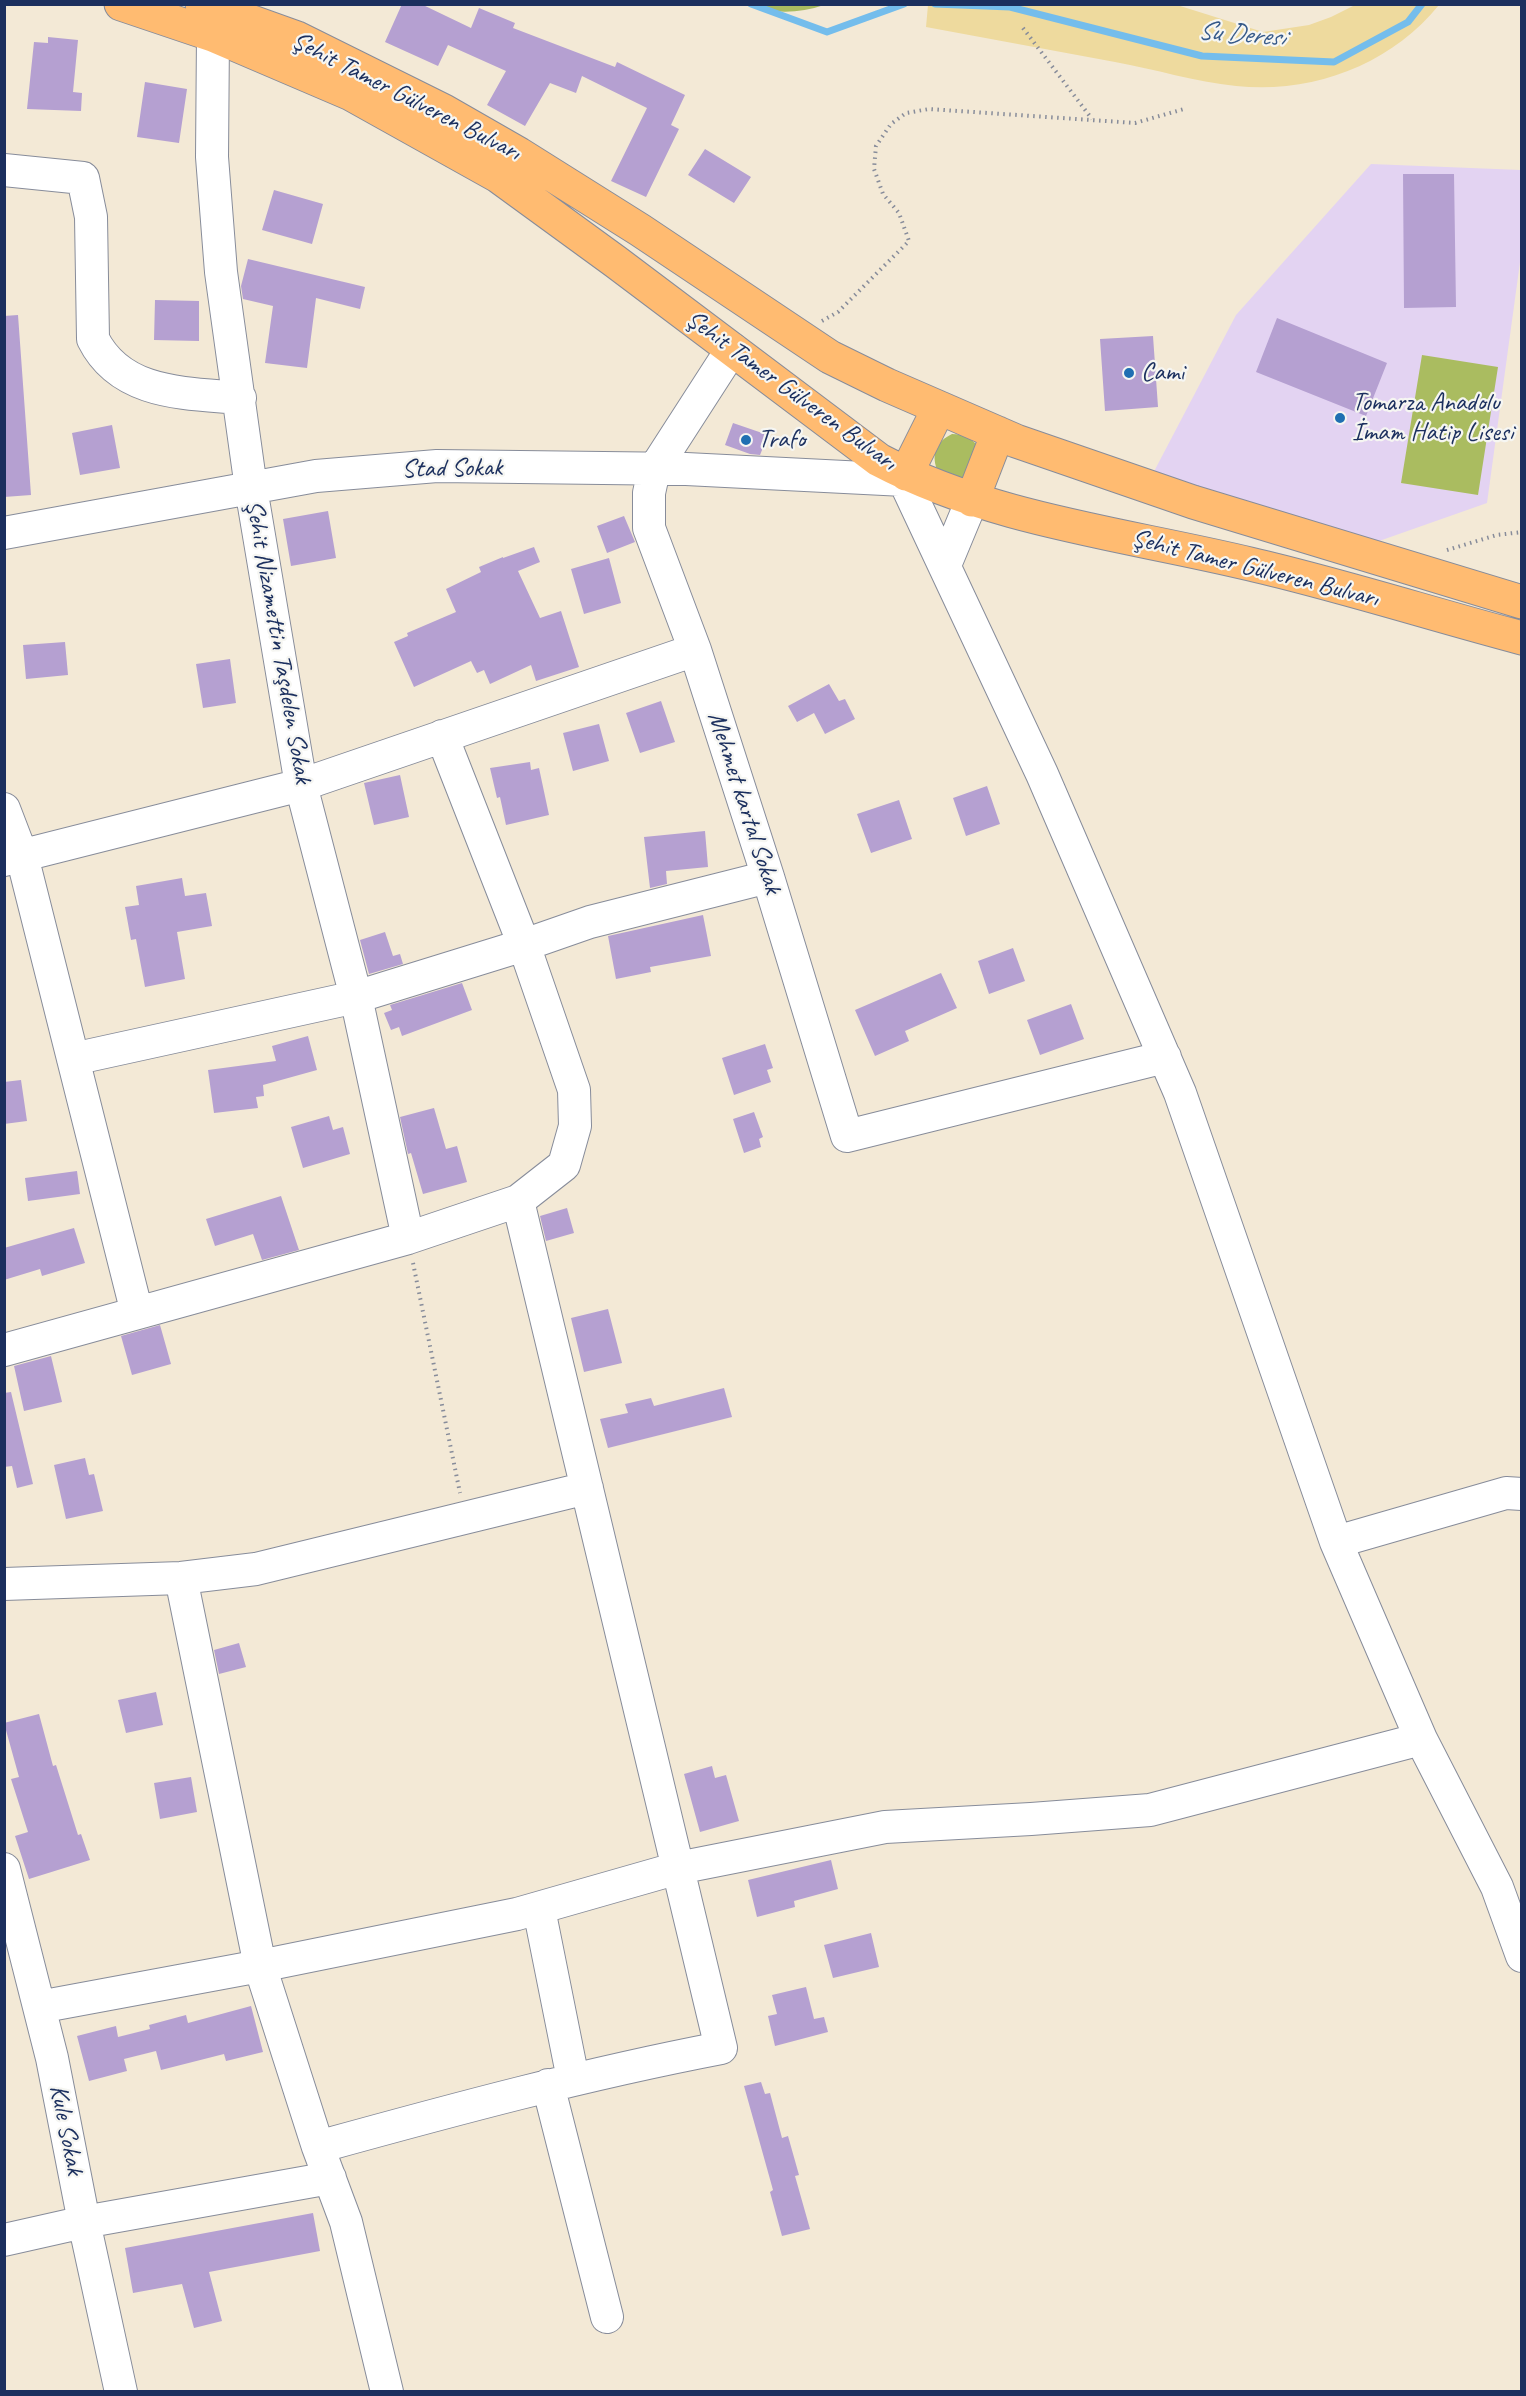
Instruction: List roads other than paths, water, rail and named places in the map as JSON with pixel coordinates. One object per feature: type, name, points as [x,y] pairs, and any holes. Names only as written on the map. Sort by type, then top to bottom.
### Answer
[{"type":"main road","name":"Şehit Tamer Gülveren Bulvarı","points":[[121,4],[213,36],[351,93],[498,176],[905,477],[992,507],[1251,564],[1521,638]]},
{"type":"main road","name":"Şehit Tamer Gülveren Bulvarı","points":[[201,4],[297,38],[444,111],[519,154],[640,230],[830,357],[939,408],[998,433],[1192,502],[1521,602]]},
{"type":"main road","points":[[905,477],[939,408]]},
{"type":"main road","points":[[972,500],[998,433]]},
{"type":"street","name":"Şehit Nizamettin Taşdelen Sokak","points":[[213,36],[212,156],[221,272],[251,488],[302,785],[356,997],[408,1238]]},
{"type":"street","points":[[4,170],[83,178],[91,217],[93,339],[100,354],[129,379],[180,393],[240,398]]},
{"type":"street","points":[[654,470],[732,349]]},
{"type":"street","name":"Stad Sokak","points":[[4,533],[316,476],[437,466],[686,469],[905,477]]},
{"type":"street","name":"Mehmet kartal Sokak","points":[[654,470],[649,493],[649,528],[695,650],[768,877],[847,1136],[1165,1058]]},
{"type":"street","points":[[905,477],[1042,774],[1180,1093],[1336,1542],[1421,1739],[1497,1887],[1521,1956]]},
{"type":"street","points":[[945,565],[972,500]]},
{"type":"street","points":[[13,858],[302,785],[695,650]]},
{"type":"street","points":[[4,1350],[408,1238],[518,1201],[564,1165],[575,1126],[574,1090],[524,945],[442,736]]},
{"type":"street","points":[[4,809],[13,858],[73,1059],[137,1313]]},
{"type":"street","points":[[73,1059],[356,997],[590,922],[768,877]]},
{"type":"street","points":[[318,2147],[560,2082],[631,2065],[721,2048],[518,1201]]},
{"type":"street","points":[[4,1584],[181,1578],[256,1569],[587,1488]]},
{"type":"street","points":[[1336,1542],[1506,1493],[1521,1494]]},
{"type":"street","points":[[181,1578],[260,1966],[318,2147],[346,2222],[387,2391]]},
{"type":"street","points":[[39,2007],[260,1966],[539,1909],[678,1868],[885,1827],[1150,1810],[1421,1739]]},
{"type":"street","name":"Kule Sokak","points":[[4,1869],[52,2058],[84,2222],[121,2391]]},
{"type":"street","points":[[539,1909],[560,2082],[607,2317]]},
{"type":"street","points":[[4,2240],[84,2222],[330,2178]]},
{"type":"waterway","name":"Su Deresi","points":[[751,4],[827,32],[904,4]]},
{"type":"waterway","name":"Su Deresi","points":[[935,4],[1010,7],[1202,56],[1334,62],[1408,22],[1422,4]]},
{"type":"place","name":"Cami","points":[[1129,373]]},
{"type":"place","name":"Tomarza Anadolu İmam Hatip Lisesi","points":[[1340,418]]},
{"type":"place","name":"Trafo","points":[[746,440]]}]
